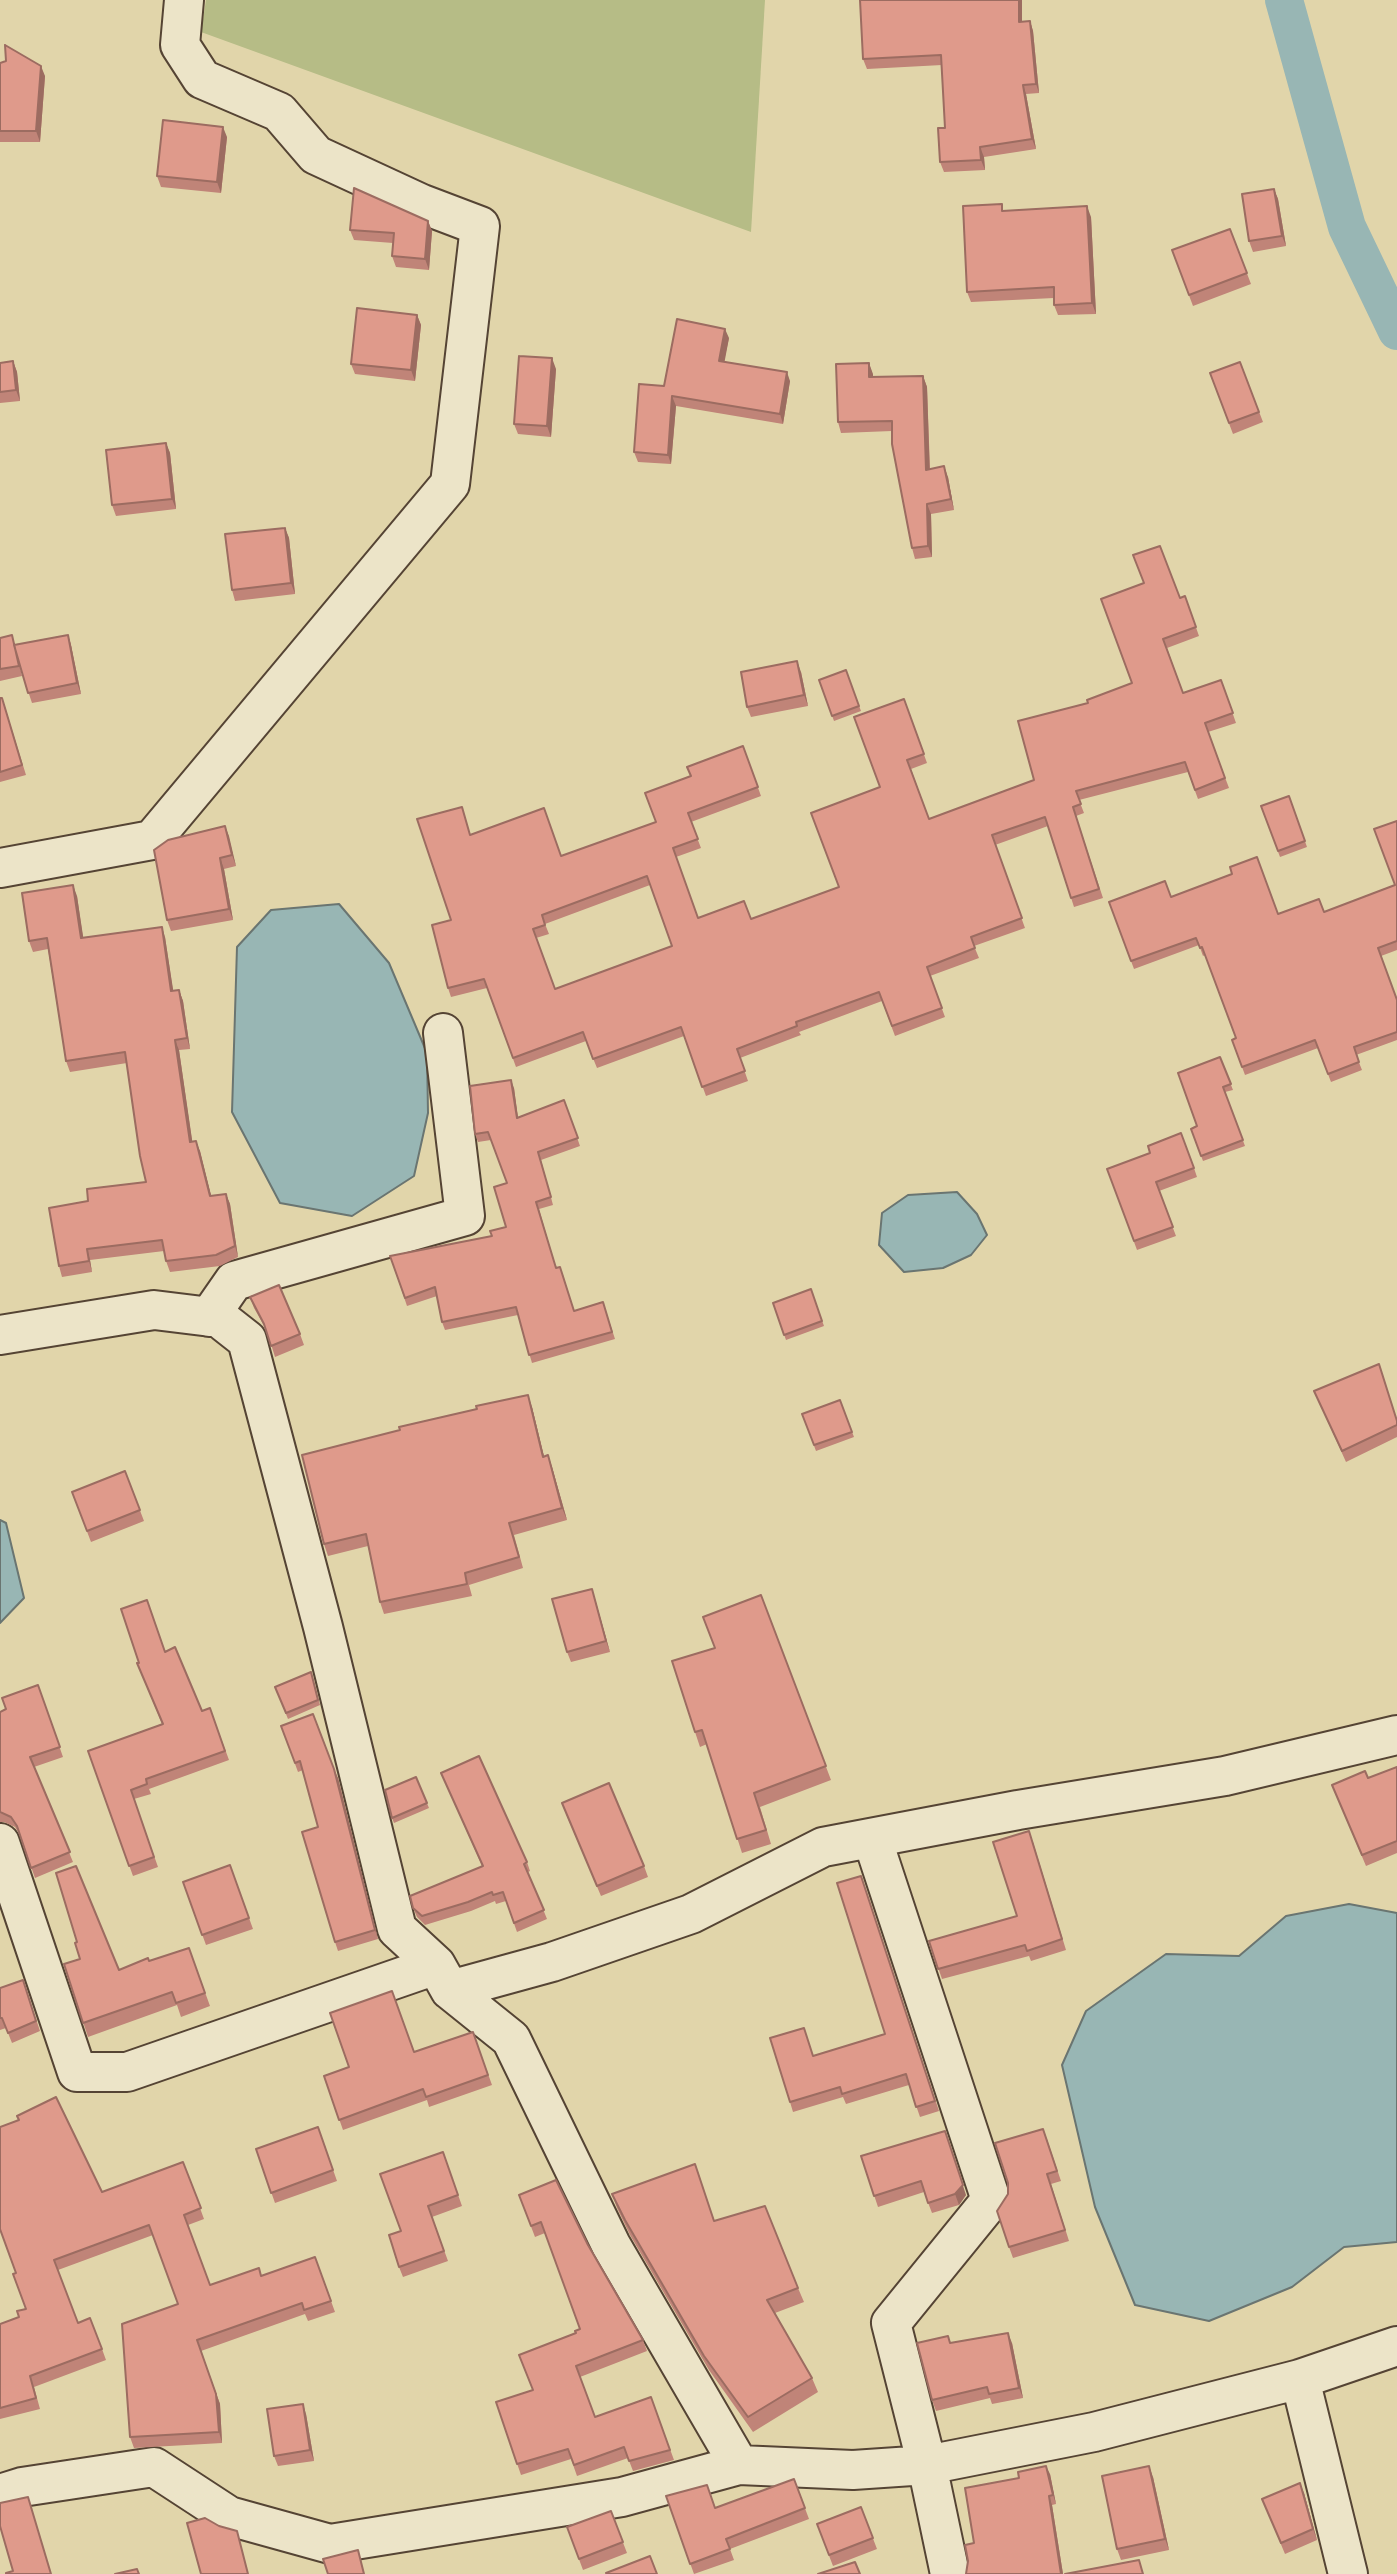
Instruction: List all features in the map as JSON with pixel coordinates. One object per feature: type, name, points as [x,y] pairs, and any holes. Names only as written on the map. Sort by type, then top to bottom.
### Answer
[{"type":"street","points":[[0,868],[152,840],[450,484],[480,226],[422,204],[316,155],[279,112],[202,79],[180,45],[184,0]]},
{"type":"street","points":[[209,1317],[234,1281],[465,1216],[443,1033]]},
{"type":"street","points":[[0,1335],[154,1310],[219,1318],[247,1339],[323,1627],[397,1929],[443,1978],[511,2039],[611,2245],[739,2465]]},
{"type":"street","points":[[0,1843],[77,2072],[127,2072],[443,1978],[552,1962],[691,1914],[823,1847],[1018,1810],[1225,1776],[1397,1734]]},
{"type":"street","points":[[872,1838],[991,2200],[891,2323],[927,2465],[950,2574]]},
{"type":"street","points":[[0,2494],[22,2487],[154,2467],[229,2516],[330,2544],[622,2497],[739,2465],[853,2470],[927,2465],[1094,2432],[1300,2379],[1397,2346]]},
{"type":"street","points":[[1300,2379],[1348,2574]]},
{"type":"green space","points":[[206,0],[765,0],[751,232],[201,32]]},
{"type":"water","points":[[339,904],[389,963],[427,1053],[428,1113],[414,1176],[352,1216],[280,1203],[232,1112],[237,947],[271,910]]},
{"type":"water","points":[[957,1192],[977,1214],[987,1235],[971,1255],[943,1268],[904,1272],[879,1245],[882,1213],[908,1195]]},
{"type":"water","points":[[0,1520],[6,1523],[24,1598],[0,1623]]},
{"type":"water","points":[[1349,1904],[1397,1913],[1397,2242],[1344,2247],[1292,2287],[1209,2321],[1135,2305],[1095,2207],[1062,2065],[1086,2011],[1166,1954],[1239,1956],[1286,1916]]},
{"type":"building","points":[[860,0],[1019,0],[1019,22],[1030,21],[1036,84],[1023,85],[1032,139],[980,147],[981,160],[940,162],[938,128],[945,128],[941,55],[863,59]]},
{"type":"building","points":[[5,45],[41,66],[36,131],[0,131],[0,63],[6,61]]},
{"type":"building","points":[[163,120],[223,127],[217,182],[157,176]]},
{"type":"building","points":[[354,188],[428,221],[425,259],[392,256],[394,233],[350,230]]},
{"type":"building","points":[[1274,189],[1282,236],[1249,241],[1242,194]]},
{"type":"building","points":[[1002,204],[1002,211],[1087,206],[1092,303],[1054,305],[1054,287],[967,292],[963,206]]},
{"type":"building","points":[[1230,229],[1247,273],[1189,295],[1172,250]]},
{"type":"building","points":[[357,308],[417,315],[411,370],[351,364]]},
{"type":"building","points":[[677,319],[725,329],[719,361],[787,372],[780,414],[672,396],[668,455],[634,452],[639,384],[664,386]]},
{"type":"building","points":[[519,356],[552,358],[547,426],[514,424]]},
{"type":"building","points":[[13,361],[16,390],[0,392],[0,363]]},
{"type":"building","points":[[1240,362],[1259,412],[1229,423],[1210,373]]},
{"type":"building","points":[[869,363],[869,377],[923,376],[926,470],[944,466],[951,499],[927,504],[928,546],[912,548],[892,444],[892,421],[838,422],[836,364]]},
{"type":"building","points":[[166,443],[172,499],[112,505],[106,450]]},
{"type":"building","points":[[285,528],[291,583],[232,590],[225,534]]},
{"type":"building","points":[[1160,546],[1180,598],[1185,596],[1196,627],[1163,639],[1183,693],[1221,680],[1233,713],[1205,723],[1225,778],[1195,790],[1185,762],[1076,791],[1081,804],[1073,807],[1099,889],[1071,898],[1045,817],[992,835],[1022,918],[971,937],[975,948],[927,967],[942,1008],[892,1026],[879,992],[796,1022],[797,1026],[737,1049],[745,1071],[702,1087],[681,1027],[593,1059],[583,1032],[513,1058],[484,979],[448,988],[432,925],[451,920],[417,819],[462,807],[470,835],[544,808],[561,856],[656,822],[645,793],[691,776],[687,767],[743,746],[758,787],[688,813],[698,839],[673,848],[698,918],[744,901],[751,919],[839,887],[811,813],[880,787],[854,717],[904,699],[924,754],[907,760],[929,819],[1034,780],[1018,721],[1088,703],[1087,700],[1132,683],[1101,599],[1144,583],[1133,555]],"holes":[[[647,876],[672,946],[555,989],[533,929],[545,925],[542,915]]]},
{"type":"building","points":[[12,635],[19,666],[0,669],[0,638]]},
{"type":"building","points":[[68,635],[77,683],[28,693],[14,645]]},
{"type":"building","points":[[797,661],[804,695],[747,707],[741,672]]},
{"type":"building","points":[[846,670],[859,706],[832,716],[819,680]]},
{"type":"building","points":[[0,698],[22,765],[0,772]]},
{"type":"building","points":[[1289,796],[1305,841],[1278,851],[1261,806]]},
{"type":"building","points":[[1397,821],[1397,941],[1378,948],[1397,1000],[1397,1032],[1354,1047],[1359,1062],[1328,1074],[1315,1040],[1242,1067],[1232,1040],[1236,1038],[1202,947],[1200,948],[1196,938],[1131,961],[1109,902],[1165,881],[1171,897],[1232,874],[1230,867],[1257,857],[1278,914],[1319,899],[1324,912],[1395,885],[1374,829]]},
{"type":"building","points":[[225,826],[232,855],[220,858],[229,909],[167,920],[154,850],[168,840]]},
{"type":"building","points":[[73,885],[81,938],[162,927],[171,991],[179,990],[187,1038],[175,1040],[190,1142],[196,1141],[210,1196],[226,1194],[235,1246],[216,1255],[166,1261],[162,1240],[87,1249],[89,1261],[59,1266],[49,1208],[88,1201],[87,1189],[146,1182],[125,1052],[66,1061],[47,938],[29,941],[22,893]]},
{"type":"building","points":[[1220,1057],[1231,1084],[1223,1087],[1243,1140],[1201,1156],[1191,1129],[1197,1126],[1178,1073]]},
{"type":"building","points":[[511,1080],[517,1118],[564,1100],[578,1138],[538,1152],[551,1197],[536,1202],[556,1268],[560,1267],[574,1311],[603,1302],[612,1332],[529,1355],[516,1307],[442,1322],[435,1287],[405,1298],[390,1256],[492,1236],[490,1231],[506,1227],[494,1187],[507,1183],[488,1132],[475,1134],[470,1086]]},
{"type":"building","points":[[1181,1133],[1194,1168],[1156,1182],[1173,1227],[1134,1241],[1107,1169],[1150,1153],[1148,1146]]},
{"type":"building","points":[[279,1285],[300,1334],[271,1346],[264,1324],[250,1297]]},
{"type":"building","points":[[811,1289],[822,1321],[784,1335],[773,1303]]},
{"type":"building","points":[[1379,1364],[1397,1425],[1342,1451],[1314,1391]]},
{"type":"building","points":[[528,1395],[543,1457],[548,1455],[562,1508],[509,1523],[519,1557],[465,1573],[467,1584],[380,1602],[366,1534],[324,1544],[302,1455],[400,1430],[399,1427],[477,1409],[476,1406]]},
{"type":"building","points":[[840,1400],[852,1432],[814,1445],[802,1414]]},
{"type":"building","points":[[125,1471],[140,1510],[87,1531],[72,1492]]},
{"type":"building","points":[[592,1589],[606,1641],[567,1652],[552,1599]]},
{"type":"building","points":[[761,1595],[826,1766],[754,1793],[766,1830],[737,1839],[702,1730],[695,1732],[672,1661],[715,1648],[703,1617]]},
{"type":"building","points":[[147,1600],[165,1652],[175,1647],[202,1711],[210,1708],[225,1751],[146,1779],[147,1784],[131,1790],[154,1857],[129,1866],[88,1751],[163,1724],[137,1663],[121,1609]]},
{"type":"building","points":[[311,1672],[318,1700],[286,1713],[275,1687]]},
{"type":"building","points":[[38,1685],[60,1747],[30,1757],[70,1852],[31,1868],[17,1826],[11,1817],[0,1812],[0,1712],[6,1709],[2,1698]]},
{"type":"building","points":[[313,1714],[334,1769],[375,1930],[335,1942],[302,1832],[318,1827],[300,1761],[295,1763],[281,1726]]},
{"type":"building","points":[[479,1756],[527,1862],[524,1864],[544,1910],[514,1923],[503,1892],[493,1895],[492,1892],[422,1916],[413,1908],[410,1896],[483,1866],[441,1773]]},
{"type":"building","points":[[1397,1767],[1397,1841],[1362,1855],[1332,1785],[1365,1771],[1368,1778]]},
{"type":"building","points":[[416,1777],[427,1803],[392,1818],[385,1790]]},
{"type":"building","points":[[609,1783],[644,1866],[597,1886],[562,1803]]},
{"type":"building","points":[[1029,1831],[1062,1939],[1027,1951],[1025,1945],[938,1969],[929,1941],[1017,1916],[993,1842]]},
{"type":"building","points":[[230,1865],[249,1918],[202,1935],[183,1882]]},
{"type":"building","points":[[76,1866],[119,1970],[148,1958],[149,1961],[189,1948],[205,1993],[176,2003],[172,1992],[83,2023],[64,1964],[80,1959],[75,1943],[77,1942],[56,1873]]},
{"type":"building","points":[[861,1876],[935,2101],[916,2107],[906,2074],[842,2094],[840,2087],[790,2102],[770,2038],[804,2028],[813,2056],[885,2034],[837,1883]]},
{"type":"building","points":[[23,1980],[36,2021],[8,2033],[0,2018],[0,1988]]},
{"type":"building","points":[[392,1991],[414,2052],[473,2032],[488,2075],[426,2097],[423,2089],[339,2120],[324,2076],[349,2067],[330,2013]]},
{"type":"building","points":[[56,2097],[102,2192],[183,2162],[201,2208],[184,2215],[210,2285],[259,2268],[261,2276],[315,2257],[331,2301],[304,2310],[302,2303],[197,2340],[216,2394],[219,2432],[130,2437],[122,2324],[178,2304],[149,2225],[54,2260],[78,2323],[90,2318],[102,2349],[30,2376],[36,2398],[0,2408],[0,2324],[19,2317],[17,2311],[26,2309],[0,2229],[0,2127],[19,2120],[17,2116]]},
{"type":"building","points":[[318,2127],[333,2170],[271,2193],[256,2149]]},
{"type":"building","points":[[1043,2129],[1057,2171],[1047,2174],[1065,2230],[1009,2247],[997,2211],[1008,2194],[1008,2183],[995,2143]]},
{"type":"building","points":[[945,2131],[963,2185],[955,2194],[928,2203],[921,2181],[874,2196],[861,2156]]},
{"type":"building","points":[[443,2152],[458,2195],[428,2206],[444,2251],[399,2267],[389,2235],[401,2231],[380,2174]]},
{"type":"building","points":[[695,2164],[714,2221],[765,2206],[798,2288],[767,2300],[812,2378],[748,2417],[704,2356],[612,2194]]},
{"type":"building","points":[[556,2180],[588,2245],[643,2340],[576,2366],[595,2417],[651,2397],[670,2450],[629,2461],[624,2447],[574,2465],[568,2449],[517,2464],[496,2402],[533,2390],[519,2355],[576,2333],[575,2331],[580,2329],[541,2222],[531,2226],[519,2195]]},
{"type":"building","points":[[1008,2333],[1019,2388],[989,2394],[987,2387],[932,2400],[917,2343],[948,2336],[950,2343]]},
{"type":"building","points":[[303,2404],[310,2450],[274,2456],[267,2409]]},
{"type":"building","points":[[1046,2466],[1053,2495],[1049,2496],[1061,2574],[966,2574],[968,2561],[965,2545],[974,2543],[965,2488],[1019,2478],[1018,2472]]},
{"type":"building","points":[[1149,2466],[1165,2539],[1117,2549],[1102,2476]]},
{"type":"building","points":[[794,2479],[805,2508],[726,2539],[730,2549],[690,2564],[666,2496],[707,2485],[715,2508]]},
{"type":"building","points":[[1300,2483],[1313,2529],[1281,2543],[1262,2499]]},
{"type":"building","points":[[28,2497],[51,2574],[6,2574],[13,2571],[0,2526],[0,2503]]},
{"type":"building","points":[[861,2507],[873,2538],[829,2555],[817,2524]]},
{"type":"building","points":[[611,2511],[623,2542],[579,2559],[567,2527]]},
{"type":"building","points":[[205,2518],[219,2526],[237,2531],[248,2574],[201,2574],[187,2523]]},
{"type":"building","points":[[358,2550],[364,2574],[328,2574],[323,2559]]},
{"type":"building","points":[[650,2556],[657,2574],[606,2573]]},
{"type":"building","points":[[1139,2560],[1143,2574],[1065,2574]]},
{"type":"building","points":[[855,2562],[860,2574],[818,2574]]},
{"type":"building","points":[[137,2569],[139,2574],[115,2574]]},
{"type":"waterway","points":[[1284,0],[1347,227],[1397,331]]}]
